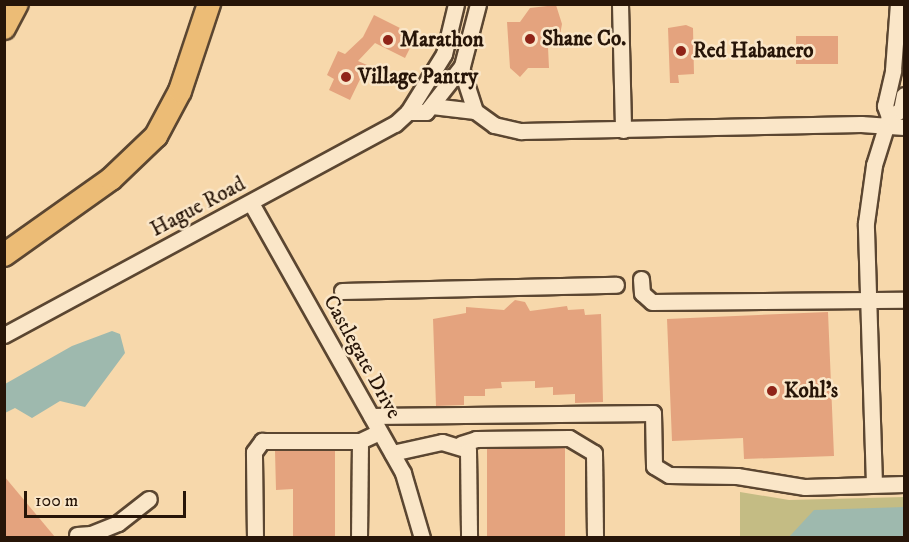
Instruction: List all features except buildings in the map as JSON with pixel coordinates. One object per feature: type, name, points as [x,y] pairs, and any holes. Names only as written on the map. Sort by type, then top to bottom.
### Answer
[{"type":"highway","points":[[4,28],[17,4]]},
{"type":"highway","points":[[197,41],[198,4]]},
{"type":"highway","points":[[4,255],[111,179],[156,136],[180,91],[210,4]]},
{"type":"street","name":"Hague Road","points":[[4,335],[381,133],[408,112],[444,54],[456,4]]},
{"type":"street","points":[[478,4],[460,68],[432,106],[475,111],[509,130],[623,130],[887,121],[904,128]]},
{"type":"street","points":[[620,4],[623,130]]},
{"type":"street","points":[[874,484],[867,299],[867,210],[887,121],[885,106],[893,70],[897,4]]},
{"type":"street","points":[[460,68],[475,111]]},
{"type":"street","points":[[887,121],[901,110],[904,95]]},
{"type":"street","name":"Hague Road","points":[[408,112],[426,112],[432,106]]},
{"type":"street","name":"Castlegate Drive","points":[[251,203],[392,453],[413,498],[422,537]]},
{"type":"street","points":[[641,279],[642,293],[652,302],[904,300]]},
{"type":"street","points":[[342,291],[616,285]]},
{"type":"street","points":[[371,416],[653,413],[654,466],[669,474],[737,476],[805,487],[904,484]]},
{"type":"street","points":[[255,537],[254,452],[262,441],[360,441],[379,432]]},
{"type":"street","points":[[392,453],[414,445],[461,444],[477,439],[569,438],[594,453],[595,537]]},
{"type":"street","points":[[359,537],[360,441]]},
{"type":"street","points":[[461,444],[468,450],[469,537]]},
{"type":"street","points":[[76,535],[91,534],[118,523],[149,499]]},
{"type":"shaded area","points":[[112,331],[120,334],[125,353],[85,407],[60,401],[32,418],[15,408],[5,413],[5,384],[72,346]]},
{"type":"shaded area","points":[[740,492],[789,500],[904,497],[904,537],[740,538]]},
{"type":"shaded area","points":[[904,507],[904,537],[789,537],[814,510]]},
{"type":"place","name":"Shane Co.","points":[[530,39]]},
{"type":"place","name":"Marathon","points":[[388,40]]},
{"type":"place","name":"Red Habanero","points":[[681,51]]},
{"type":"place","name":"Village Pantry","points":[[346,77]]},
{"type":"place","name":"Kohl's","points":[[772,391]]}]
